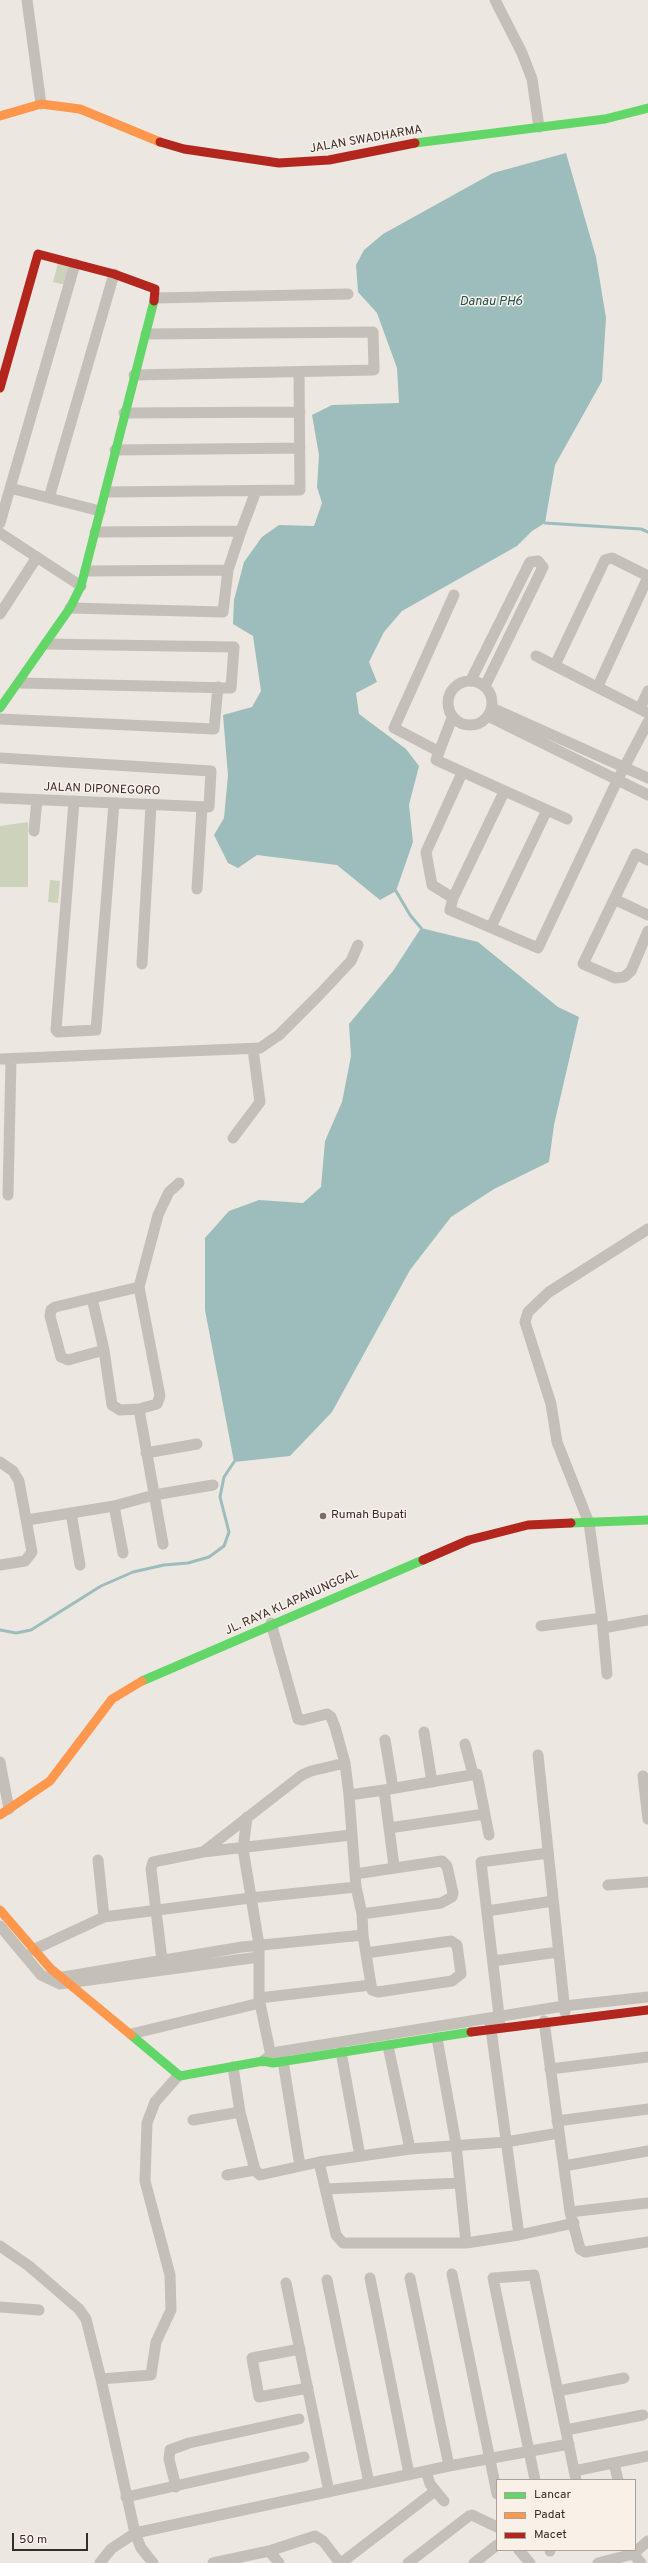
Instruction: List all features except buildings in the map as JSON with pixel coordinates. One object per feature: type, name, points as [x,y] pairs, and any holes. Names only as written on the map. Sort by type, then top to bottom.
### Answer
[{"type":"street","points":[[27,0],[41,104]]},
{"type":"street","points":[[495,0],[522,53],[532,79],[539,127]]},
{"type":"street","name":"JALAN SWADHARMA","points":[[0,116],[41,104],[80,109],[145,136],[184,149],[279,163],[329,160],[422,142],[605,119],[648,108]]},
{"type":"street","points":[[0,388],[38,254],[114,274],[154,288],[156,298],[124,413],[106,492],[81,586],[70,608],[20,683],[0,708]]},
{"type":"street","points":[[0,523],[76,264]]},
{"type":"street","points":[[49,498],[114,274]]},
{"type":"street","points":[[156,298],[348,294]]},
{"type":"street","points":[[134,375],[374,370],[372,332],[146,334]]},
{"type":"street","points":[[106,492],[300,490],[299,372]]},
{"type":"street","points":[[124,413],[300,412]]},
{"type":"street","points":[[115,450],[300,448]]},
{"type":"street","points":[[10,488],[100,511]]},
{"type":"street","points":[[70,608],[223,612],[228,570],[256,491]]},
{"type":"street","points":[[95,532],[241,531]]},
{"type":"street","points":[[1,538],[37,557],[81,586]]},
{"type":"street","points":[[0,614],[37,557]]},
{"type":"street","points":[[555,665],[605,560],[612,558],[648,577],[598,686]]},
{"type":"street","points":[[471,680],[530,562],[538,560],[543,567],[485,686]]},
{"type":"street","points":[[86,571],[228,570]]},
{"type":"street","points":[[438,751],[394,728],[454,595]]},
{"type":"street","points":[[20,683],[231,688],[234,647],[46,644]]},
{"type":"street","points":[[536,656],[598,686],[644,711],[648,691]]},
{"type":"street","points":[[471,680],[485,686],[492,696],[490,712],[477,724],[464,725],[452,718],[447,706],[449,693],[458,683],[471,680]]},
{"type":"street","points":[[0,719],[214,729],[218,687]]},
{"type":"street","points":[[490,712],[625,766],[648,778]]},
{"type":"street","points":[[490,712],[617,781],[648,795]]},
{"type":"street","points":[[452,718],[438,751],[436,760],[566,819]]},
{"type":"street","points":[[504,792],[453,898],[450,910],[538,948],[617,781],[648,722]]},
{"type":"street","points":[[0,758],[212,771],[209,807],[202,807],[197,889]]},
{"type":"street","points":[[453,898],[432,885],[426,852],[462,773]]},
{"type":"street","name":"JALAN DIPONEGORO","points":[[0,798],[202,807]]},
{"type":"street","points":[[34,831],[37,800]]},
{"type":"street","points":[[74,801],[56,1030],[58,1032],[96,1030],[114,803]]},
{"type":"street","points":[[142,964],[151,805]]},
{"type":"street","points":[[491,927],[547,810]]},
{"type":"street","points":[[648,860],[636,854],[616,900],[584,964],[615,978],[624,977],[630,971],[648,931]]},
{"type":"street","points":[[616,900],[648,915]]},
{"type":"street","points":[[8,1195],[6,1059],[253,1049],[267,1044],[289,1024],[351,961],[358,945]]},
{"type":"street","points":[[233,1138],[260,1102],[253,1049]]},
{"type":"street","points":[[92,1298],[104,1350],[112,1404],[120,1410],[139,1409],[157,1404],[160,1396],[139,1287],[158,1215],[169,1192],[178,1183]]},
{"type":"street","points":[[607,1674],[601,1599],[589,1523],[557,1442],[551,1404],[525,1322],[528,1312],[549,1292],[648,1229]]},
{"type":"street","points":[[104,1350],[68,1360],[63,1359],[60,1355],[50,1316],[51,1310],[55,1307],[139,1287]]},
{"type":"street","points":[[139,1409],[163,1544]]},
{"type":"street","points":[[146,1453],[197,1444]]},
{"type":"street","points":[[0,1462],[17,1475],[27,1520],[31,1555],[25,1561],[0,1564]]},
{"type":"street","points":[[27,1520],[114,1506],[154,1495],[213,1485]]},
{"type":"street","points":[[114,1506],[123,1553]]},
{"type":"street","points":[[71,1513],[80,1565]]},
{"type":"street","name":"JL. RAYA KLAPANUNGGAL","points":[[5,1812],[50,1781],[112,1700],[132,1686],[164,1670],[229,1644],[271,1623],[475,1539],[528,1525],[648,1520]]},
{"type":"street","points":[[541,1626],[648,1620]]},
{"type":"street","points":[[271,1623],[298,1719],[303,1720],[325,1714],[330,1715],[344,1763],[349,1795],[356,1886],[362,1914],[363,1935],[366,1954],[371,1985],[373,1991],[378,1992],[452,1981],[460,1976],[461,1972],[457,1945],[451,1941],[366,1954]]},
{"type":"street","points":[[424,1732],[432,1782]]},
{"type":"street","points":[[385,1740],[389,1789],[389,1828],[394,1866]]},
{"type":"street","points":[[465,1744],[473,1774]]},
{"type":"street","points":[[538,1754],[565,2019]]},
{"type":"street","points":[[0,1762],[5,1812]]},
{"type":"street","points":[[203,1852],[247,1817],[307,1773],[344,1763]]},
{"type":"street","points":[[349,1795],[473,1774],[479,1777],[489,1835]]},
{"type":"street","points":[[643,1776],[648,1819]]},
{"type":"street","points":[[389,1828],[485,1814]]},
{"type":"street","points":[[247,1817],[243,1849],[259,1945],[259,2001],[272,2060],[300,2166]]},
{"type":"street","points":[[162,1960],[158,1910],[151,1869],[153,1862],[203,1852],[243,1849],[351,1835]]},
{"type":"street","points":[[520,2235],[506,2142],[495,2023],[492,1961],[481,1862],[548,1853]]},
{"type":"street","points":[[98,1860],[104,1917]]},
{"type":"street","points":[[355,1874],[394,1866],[444,1862],[447,1866],[452,1897],[441,1903],[362,1914]]},
{"type":"street","points":[[608,1885],[648,1882]]},
{"type":"street","points":[[33,1950],[104,1917],[356,1886]]},
{"type":"street","points":[[487,1911],[553,1901]]},
{"type":"street","points":[[0,1910],[33,1950],[54,1971],[67,1980],[131,2034],[178,2076]]},
{"type":"street","points":[[0,1926],[41,1976],[54,1983],[162,1960],[259,1945],[363,1935]]},
{"type":"street","points":[[492,1961],[558,1952]]},
{"type":"street","points":[[67,1980],[259,1957]]},
{"type":"street","points":[[131,2034],[259,2001],[371,1985]]},
{"type":"street","points":[[272,2060],[388,2046],[437,2038],[564,2006],[648,1998]]},
{"type":"street","points":[[102,2378],[151,2375],[156,2342],[170,2310],[170,2275],[145,2181],[147,2123],[155,2102],[178,2076],[495,2023],[544,2021],[648,2010]]},
{"type":"street","points":[[544,2021],[570,2212],[580,2249],[585,2252],[648,2242]]},
{"type":"street","points":[[437,2038],[456,2144],[466,2243]]},
{"type":"street","points":[[388,2046],[410,2149]]},
{"type":"street","points":[[341,2052],[360,2156]]},
{"type":"street","points":[[550,2069],[648,2057]]},
{"type":"street","points":[[234,2067],[240,2112],[255,2170],[258,2175],[266,2175],[319,2162],[410,2149],[456,2144],[506,2142],[559,2133]]},
{"type":"street","points":[[557,2121],[648,2109]]},
{"type":"street","points":[[193,2120],[240,2112]]},
{"type":"street","points":[[564,2166],[648,2151]]},
{"type":"street","points":[[319,2162],[336,2235],[343,2243],[466,2243],[520,2235],[574,2223]]},
{"type":"street","points":[[227,2175],[255,2170]]},
{"type":"street","points":[[326,2189],[460,2183]]},
{"type":"street","points":[[570,2212],[648,2203]]},
{"type":"street","points":[[0,2246],[29,2266],[79,2309],[90,2328],[102,2378],[134,2533],[141,2548],[153,2563]]},
{"type":"street","points":[[452,2274],[496,2489]]},
{"type":"street","points":[[535,2479],[493,2278],[534,2275],[575,2475],[614,2463],[648,2456]]},
{"type":"street","points":[[370,2278],[409,2474]]},
{"type":"street","points":[[410,2278],[450,2466]]},
{"type":"street","points":[[327,2280],[369,2483]]},
{"type":"street","points":[[286,2283],[329,2492]]},
{"type":"street","points":[[0,2308],[39,2310]]},
{"type":"street","points":[[300,2349],[252,2358],[259,2397],[308,2388]]},
{"type":"street","points":[[558,2391],[624,2378]]},
{"type":"street","points":[[566,2430],[643,2415]]},
{"type":"street","points":[[176,2487],[169,2459],[170,2450],[189,2443],[299,2419]]},
{"type":"street","points":[[100,2563],[111,2549],[134,2533],[409,2474],[569,2444]]},
{"type":"street","points":[[126,2497],[304,2458]]},
{"type":"street","points":[[614,2463],[618,2479]]},
{"type":"street","points":[[426,2471],[430,2484],[444,2501]]},
{"type":"street","points":[[213,2563],[269,2551],[316,2536],[340,2563],[435,2491]]},
{"type":"street","points":[[408,2563],[469,2516],[472,2515],[496,2527]]},
{"type":"street","points":[[598,2563],[633,2554],[648,2542]]},
{"type":"street","points":[[474,2563],[496,2545]]},
{"type":"street","points":[[269,2551],[279,2563]]},
{"type":"street","points":[[520,2551],[530,2563]]},
{"type":"street","points":[[633,2554],[641,2563]]},
{"type":"green space","points":[[58,263],[71,266],[66,285],[53,282]]},
{"type":"green space","points":[[28,822],[28,887],[0,887],[0,826]]},
{"type":"green space","points":[[50,880],[60,881],[58,903],[48,902]]},
{"type":"water","name":"Danau PH6","points":[[566,153],[596,257],[606,318],[602,381],[555,465],[545,523],[532,531],[517,546],[402,611],[384,632],[369,662],[377,682],[356,693],[359,714],[406,749],[419,766],[409,805],[413,842],[396,891],[380,900],[337,865],[257,855],[238,868],[228,863],[214,835],[224,818],[228,775],[223,715],[252,707],[261,691],[253,636],[233,624],[234,600],[244,562],[262,537],[279,525],[314,526],[322,503],[317,487],[319,455],[312,415],[332,405],[399,403],[397,368],[377,313],[358,292],[356,265],[364,250],[383,234],[493,173]]},
{"type":"water","points":[[421,928],[478,942],[558,1007],[579,1017],[554,1125],[549,1162],[494,1189],[451,1217],[410,1270],[332,1412],[290,1456],[234,1462],[205,1310],[205,1238],[229,1211],[259,1200],[303,1203],[321,1187],[325,1141],[342,1102],[351,1056],[349,1024],[393,971]]},
{"type":"waterway","points":[[545,523],[641,529],[648,532]]},
{"type":"waterway","points":[[396,891],[410,915],[421,928]]},
{"type":"waterway","points":[[0,1630],[16,1633],[31,1630],[101,1586],[133,1572],[164,1565],[188,1563],[209,1557],[224,1546],[229,1532],[220,1497],[224,1477],[234,1462]]},
{"type":"traffic: fast","points":[[415,143],[605,119],[648,108]]},
{"type":"traffic: fast","points":[[0,708],[70,608],[81,586],[154,301]]},
{"type":"traffic: fast","points":[[571,1523],[648,1520]]},
{"type":"traffic: fast","points":[[142,1681],[423,1560]]},
{"type":"traffic: fast","points":[[131,2035],[180,2076],[263,2061],[273,2063],[471,2032]]},
{"type":"traffic: slow","points":[[0,116],[41,104],[80,109],[160,142]]},
{"type":"traffic: slow","points":[[0,1815],[50,1781],[112,1699],[142,1681]]},
{"type":"traffic: slow","points":[[0,1910],[50,1968],[131,2035]]},
{"type":"traffic: jam","points":[[160,142],[184,149],[279,163],[329,160],[415,143]]},
{"type":"traffic: jam","points":[[0,388],[38,254],[114,274],[155,289],[154,301]]},
{"type":"traffic: jam","points":[[423,1560],[469,1540],[528,1525],[571,1523]]},
{"type":"traffic: jam","points":[[471,2032],[648,2010]]},
{"type":"place","name":"Rumah Bupati","points":[[323,1516]]}]
